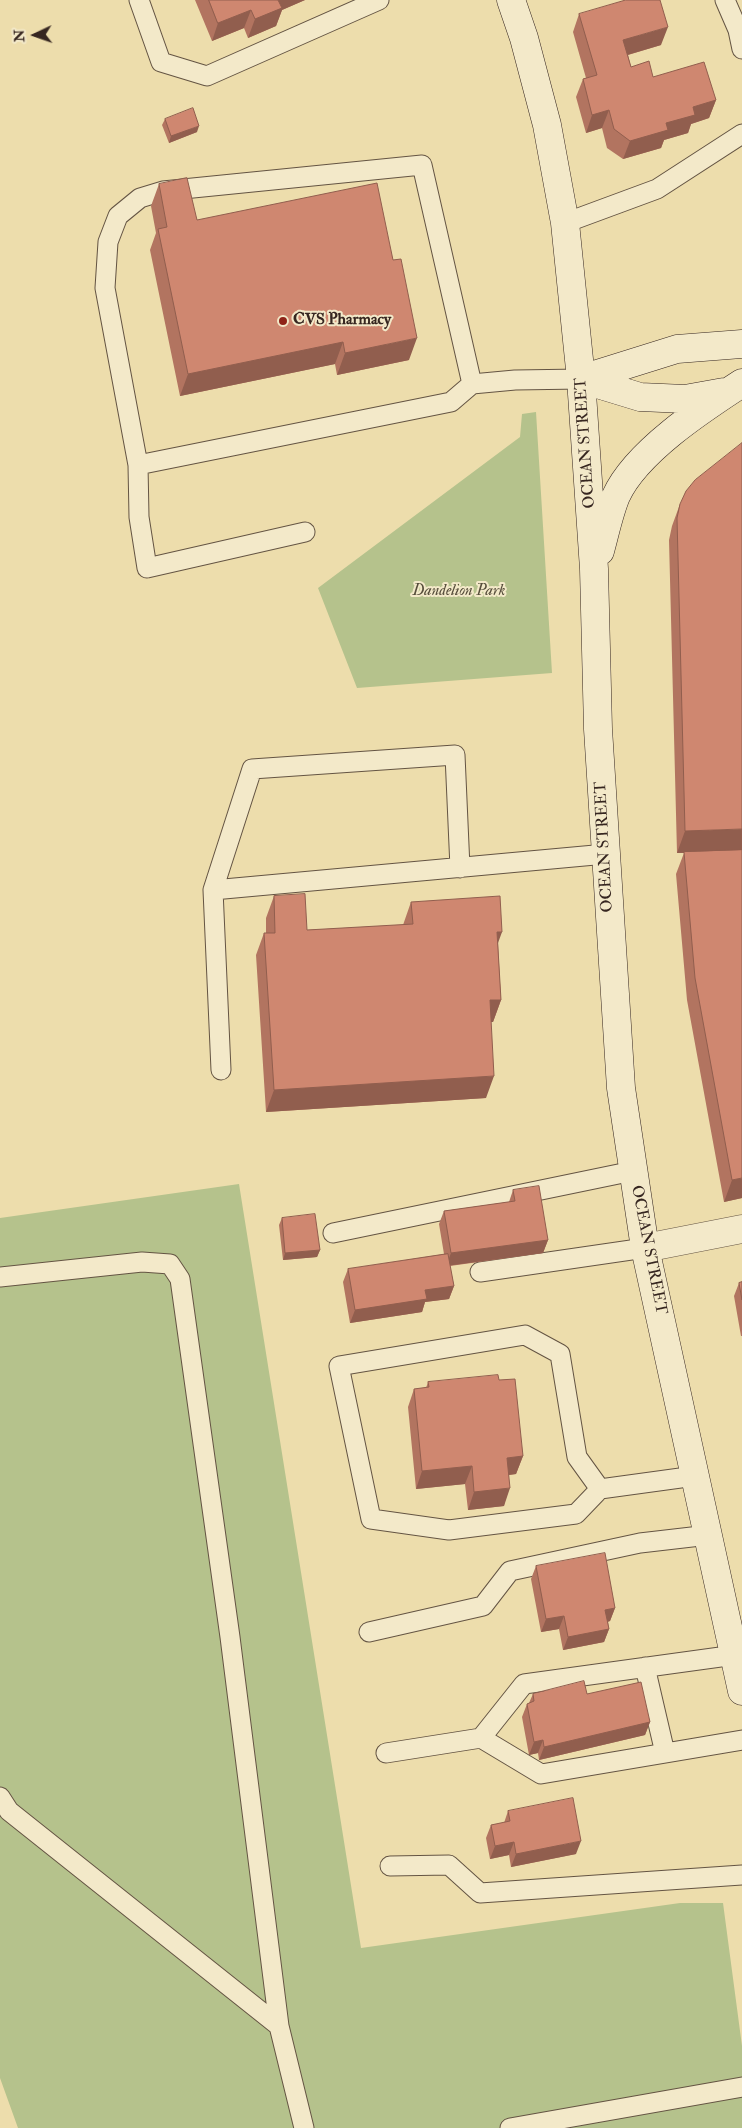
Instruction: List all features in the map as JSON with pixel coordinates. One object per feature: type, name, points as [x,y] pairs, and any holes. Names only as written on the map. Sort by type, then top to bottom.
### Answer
[{"type":"main road","name":"OCEAN STREET","points":[[511,0],[524,38],[547,125],[565,223],[581,379],[594,570],[598,729],[622,1088],[633,1171],[645,1248],[742,1690]]},
{"type":"main road","points":[[581,379],[677,350],[742,344]]},
{"type":"main road","points":[[581,379],[640,397],[685,399],[735,387]]},
{"type":"main road","points":[[594,570],[616,495],[635,468],[662,441],[735,387]]},
{"type":"main road","points":[[645,1248],[742,1230]]},
{"type":"lane","points":[[139,0],[162,62],[207,76],[379,0]]},
{"type":"lane","points":[[725,0],[740,28],[742,49]]},
{"type":"lane","points":[[565,223],[657,190],[742,134]]},
{"type":"lane","points":[[304,532],[147,568],[139,517],[138,466],[105,288],[108,242],[118,216],[140,198],[163,191],[422,165],[472,384]]},
{"type":"lane","points":[[138,466],[451,402],[472,384],[515,380],[581,379]]},
{"type":"lane","points":[[221,1070],[213,890],[252,769],[455,754],[460,868]]},
{"type":"lane","points":[[213,890],[606,854]]},
{"type":"lane","points":[[333,1233],[633,1171]]},
{"type":"lane","points":[[480,1272],[645,1248]]},
{"type":"lane","points":[[0,1277],[142,1262],[170,1264],[180,1279],[229,1628],[279,2026],[304,2128]]},
{"type":"lane","points":[[600,1489],[577,1457],[560,1354],[525,1335],[339,1366],[371,1518],[449,1530],[576,1514],[600,1489],[695,1476]]},
{"type":"lane","points":[[369,1632],[483,1606],[510,1571],[640,1543],[709,1535]]},
{"type":"lane","points":[[481,1738],[524,1684],[735,1655]]},
{"type":"lane","points":[[645,1667],[665,1753]]},
{"type":"lane","points":[[386,1753],[481,1738],[541,1774],[742,1740]]},
{"type":"lane","points":[[0,1798],[9,1811],[279,2026]]},
{"type":"lane","points":[[390,1866],[449,1865],[480,1893],[742,1875]]},
{"type":"lane","points":[[510,2128],[742,2087]]},
{"type":"green space","name":"Dandelion Park","points":[[536,412],[552,673],[357,688],[318,588],[520,437],[522,414]]},
{"type":"green space","points":[[239,1184],[361,1948],[680,1903],[723,1903],[742,2046],[742,2128],[18,2128],[0,2078],[0,1218]]},
{"type":"building","points":[[209,0],[278,0],[282,8],[255,19],[251,10],[218,23]]},
{"type":"building","points":[[626,0],[660,0],[668,27],[623,40],[631,67],[649,61],[653,77],[704,62],[716,100],[693,107],[695,115],[666,123],[668,130],[630,141],[614,129],[609,110],[592,115],[583,79],[597,75],[579,14]]},
{"type":"building","points":[[193,108],[199,126],[171,136],[165,119]]},
{"type":"building","name":"CVS Pharmacy","points":[[187,178],[197,220],[377,183],[393,260],[401,259],[417,338],[345,353],[343,342],[188,374],[158,229],[167,227],[159,184]]},
{"type":"building","points":[[742,443],[742,829],[685,831],[677,518],[680,504],[686,491],[695,480]]},
{"type":"building","points":[[742,850],[742,1178],[732,1180],[695,978],[684,852]]},
{"type":"building","points":[[305,894],[307,930],[413,924],[411,902],[500,896],[502,932],[497,932],[501,1000],[490,1000],[494,1076],[274,1090],[264,933],[275,933],[274,896]]},
{"type":"building","points":[[539,1186],[548,1240],[451,1253],[444,1211],[515,1201],[513,1190]]},
{"type":"building","points":[[315,1214],[320,1250],[285,1253],[282,1218]]},
{"type":"building","points":[[448,1254],[454,1286],[425,1290],[427,1299],[355,1310],[348,1269]]},
{"type":"building","points":[[742,1282],[742,1300],[739,1283]]},
{"type":"building","points":[[498,1375],[499,1380],[515,1379],[523,1456],[507,1458],[510,1488],[474,1492],[472,1466],[422,1471],[414,1389],[429,1387],[428,1382]]},
{"type":"building","points":[[605,1553],[615,1608],[605,1610],[609,1629],[568,1637],[564,1616],[546,1619],[536,1566]]},
{"type":"building","points":[[584,1681],[587,1694],[641,1682],[650,1722],[544,1747],[543,1740],[534,1742],[527,1704],[534,1701],[533,1694]]},
{"type":"building","points":[[573,1798],[581,1841],[516,1854],[514,1842],[495,1846],[491,1825],[510,1821],[508,1811]]},
{"type":"place","name":"CVS Pharmacy","points":[[283,321]]}]
